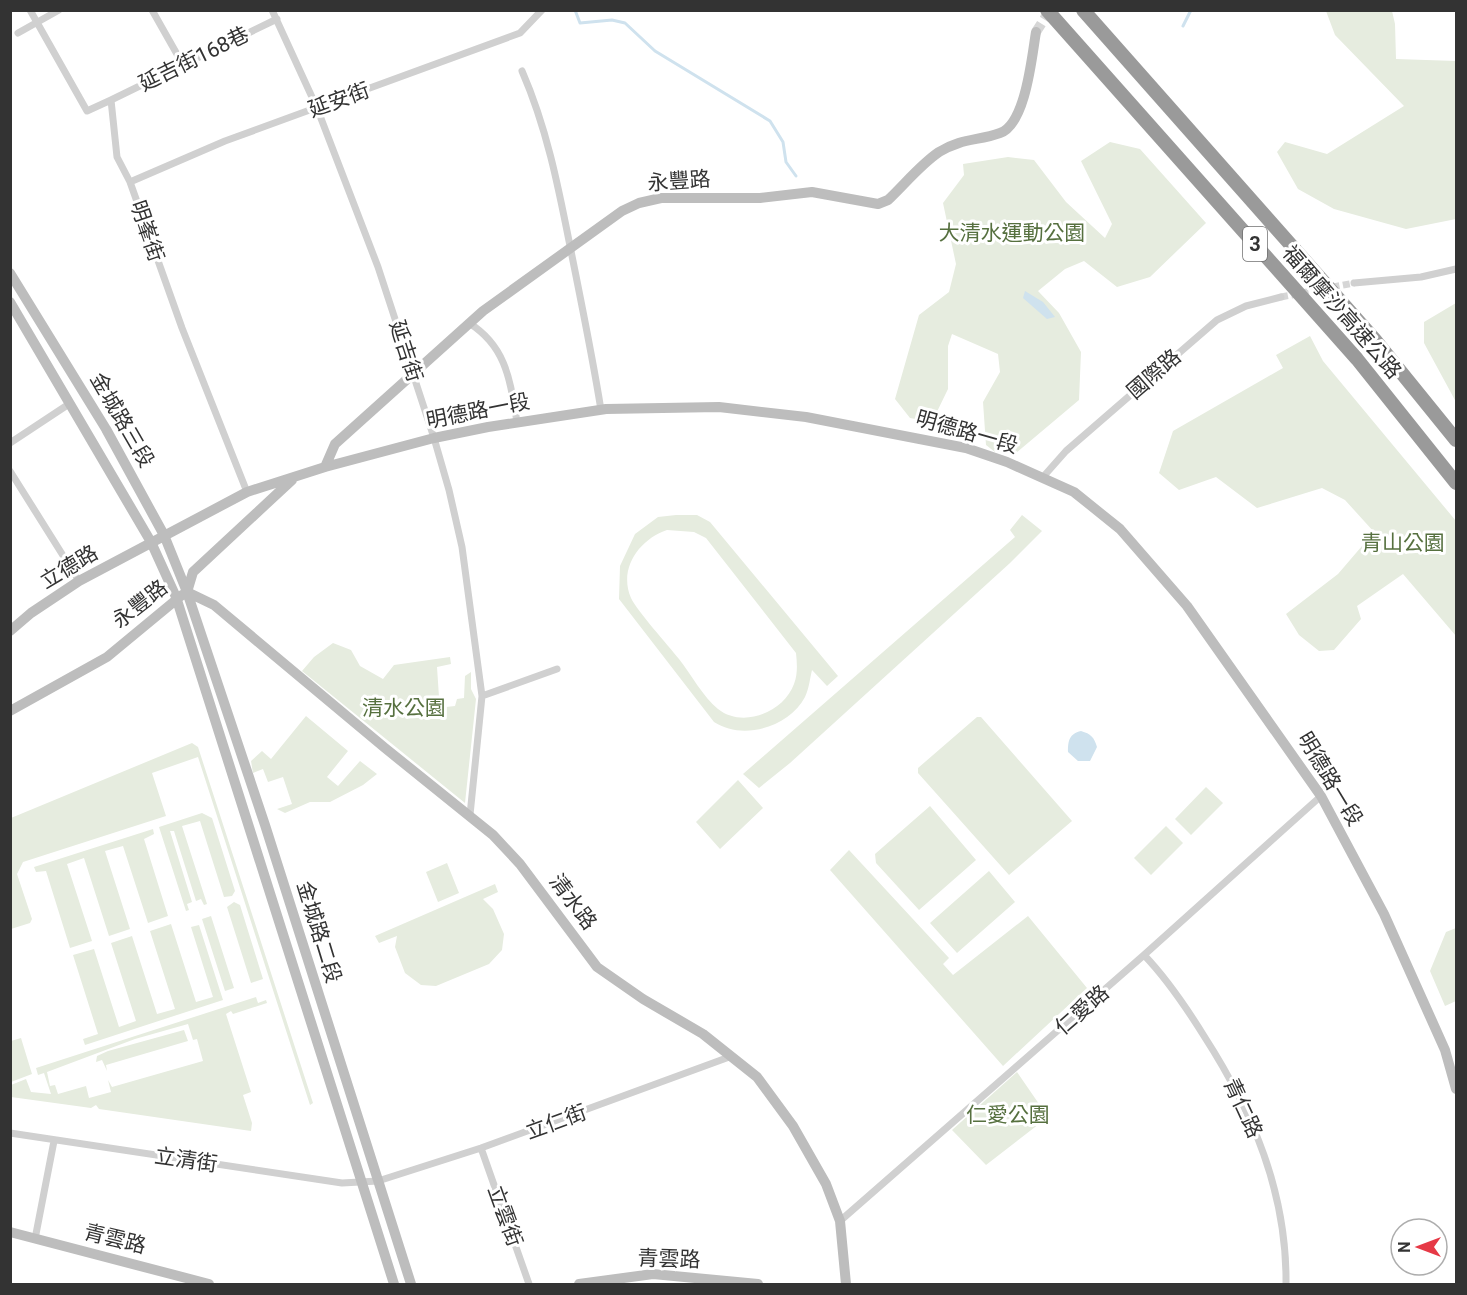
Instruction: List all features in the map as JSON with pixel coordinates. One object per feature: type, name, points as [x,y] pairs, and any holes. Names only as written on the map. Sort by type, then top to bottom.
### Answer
[{"type":"highway","name":"福爾摩沙高速公路","points":[[1047,10],[1357,359],[1456,483]]},
{"type":"highway","name":"福爾摩沙高速公路","points":[[1083,10],[1375,340],[1456,440]]},
{"type":"street","points":[[30,10],[87,111],[111,100]]},
{"type":"street","points":[[18,33],[60,10]]},
{"type":"street","points":[[152,10],[182,63]]},
{"type":"street","name":"延吉街","points":[[272,10],[317,108],[378,267],[435,438],[462,547],[482,696],[470,815]]},
{"type":"street","name":"延安街","points":[[130,182],[225,141],[520,33],[542,10]]},
{"type":"street","name":"延吉街168巷","points":[[111,100],[182,63],[276,19]]},
{"type":"street","name":"永豐路","points":[[325,467],[335,444],[469,323],[622,211],[639,203],[661,198],[760,198],[812,192],[878,204],[888,200],[937,153],[963,140],[1002,133],[1010,125],[1025,97],[1036,32]]},
{"type":"street","points":[[522,71],[542,120],[586,318],[601,410]]},
{"type":"street","name":"明峯街","points":[[111,100],[117,157],[130,182],[182,328],[248,492]]},
{"type":"street","points":[[1354,282],[1421,277],[1456,269]]},
{"type":"street","name":"金城路三段","points":[[10,273],[106,429],[164,535],[187,592]]},
{"type":"street","name":"國際路","points":[[1043,477],[1074,444],[1217,320],[1246,306],[1281,297]]},
{"type":"street","name":"金城路三段","points":[[10,302],[151,542],[176,597]]},
{"type":"street","points":[[469,323],[485,333],[501,356],[510,385],[517,422]]},
{"type":"street","points":[[10,443],[69,404]]},
{"type":"street","name":"明德路一段","points":[[151,542],[248,492],[325,467],[435,438],[517,422],[639,406],[719,407],[806,417],[966,448],[1043,477],[1074,492],[1120,529],[1143,554],[1187,606],[1321,796],[1384,914],[1445,1050],[1456,1089]]},
{"type":"street","points":[[10,471],[79,581]]},
{"type":"street","name":"永豐路","points":[[10,711],[107,657],[176,597],[187,592],[193,572],[296,476]]},
{"type":"street","name":"立德路","points":[[10,631],[31,613],[79,581],[151,542]]},
{"type":"street","name":"清水路","points":[[187,592],[214,604],[384,748],[470,815],[520,864],[597,968],[733,1056],[757,1077],[794,1125],[826,1184],[840,1221],[846,1284]]},
{"type":"street","name":"金城路二段","points":[[187,592],[265,825],[411,1284]]},
{"type":"street","name":"金城路二段","points":[[176,597],[394,1284]]},
{"type":"street","points":[[482,696],[557,669]]},
{"type":"street","name":"仁愛路","points":[[840,1221],[1144,955],[1321,796]]},
{"type":"street","name":"青仁路","points":[[1144,955],[1169,983],[1193,1018],[1246,1107],[1270,1169],[1279,1202],[1284,1233],[1286,1284]]},
{"type":"street","name":"立仁街","points":[[378,1181],[481,1148],[733,1056]]},
{"type":"street","name":"立清街","points":[[10,1133],[342,1183],[378,1181]]},
{"type":"street","points":[[35,1239],[54,1141]]},
{"type":"street","name":"立雲街","points":[[481,1148],[529,1284]]},
{"type":"street","name":"青雲路","points":[[10,1232],[209,1284]]},
{"type":"street","name":"青雲路","points":[[579,1284],[653,1274],[758,1284]]},
{"type":"green space","points":[[1326,11],[1392,11],[1395,24],[1396,59],[1456,61],[1456,219],[1406,229],[1334,209],[1298,189],[1277,152],[1285,142],[1327,154],[1404,106],[1335,35]]},
{"type":"green space","name":"大清水運動公園","points":[[1110,142],[1140,149],[1206,223],[1150,277],[1117,287],[1084,261],[1065,269],[1038,291],[1059,313],[1081,352],[1079,400],[1016,453],[995,452],[986,445],[983,402],[1000,372],[998,354],[952,334],[948,346],[948,389],[932,422],[910,418],[895,399],[919,315],[949,292],[956,264],[943,203],[964,175],[963,164],[1008,157],[1034,160],[1066,202],[1105,238],[1112,224],[1081,161]]},
{"type":"green space","points":[[1456,303],[1456,402],[1424,343],[1424,322]]},
{"type":"green space","name":"青山公園","points":[[1310,336],[1323,361],[1456,521],[1456,636],[1403,574],[1357,606],[1361,619],[1334,650],[1319,651],[1299,635],[1286,614],[1338,574],[1374,532],[1345,500],[1322,488],[1257,508],[1216,477],[1179,490],[1159,473],[1173,431],[1283,368],[1276,355]]},
{"type":"green space","points":[[697,515],[710,522],[838,676],[827,686],[812,670],[805,697],[798,707],[777,723],[764,728],[738,730],[726,728],[714,722],[619,599],[620,566],[635,534],[658,517]],"holes":[[[667,530],[694,532],[706,538],[796,653],[796,676],[789,694],[781,703],[762,714],[739,717],[728,715],[718,709],[702,692],[631,598],[627,576],[634,556],[640,548],[648,540]]]},
{"type":"green space","points":[[1022,515],[1042,531],[1010,563],[790,763],[759,788],[743,774],[1015,537],[1010,530]]},
{"type":"green space","name":"清水公園","points":[[333,643],[351,650],[360,666],[383,679],[394,665],[450,657],[451,664],[437,667],[439,697],[445,698],[446,707],[455,706],[457,699],[464,698],[465,676],[471,672],[471,689],[476,699],[465,803],[302,671],[314,657]]},
{"type":"green space","points":[[306,716],[348,751],[327,777],[338,786],[360,761],[377,774],[363,785],[330,802],[310,802],[285,813],[277,809],[292,804],[283,777],[268,782],[263,769],[253,773],[251,761],[262,751],[271,759]]},
{"type":"green space","points":[[977,717],[981,717],[1072,821],[1009,875],[918,773],[918,768]]},
{"type":"green space","points":[[192,743],[198,747],[313,1103],[310,1105],[198,757],[152,773],[166,816],[23,862],[17,874],[32,919],[30,923],[11,929],[11,818]]},
{"type":"green space","points":[[738,780],[763,808],[720,849],[696,822]]},
{"type":"green space","points":[[1206,787],[1223,803],[1191,835],[1175,819]]},
{"type":"green space","points":[[930,806],[976,860],[919,910],[876,863],[875,854]]},
{"type":"green space","points":[[202,813],[212,818],[235,891],[232,896],[224,897],[200,821],[182,826],[207,904],[204,905],[201,899],[196,901],[174,831],[170,831],[192,902],[187,904],[189,910],[186,911],[159,827]]},
{"type":"green space","points":[[1166,826],[1183,843],[1151,875],[1134,858]]},
{"type":"green space","points":[[153,829],[154,834],[144,839],[168,916],[148,923],[123,846],[105,851],[130,929],[109,936],[84,858],[67,864],[92,941],[70,948],[46,871],[36,872],[34,867]]},
{"type":"green space","points":[[849,850],[949,958],[943,964],[953,975],[1028,916],[1087,988],[1003,1066],[830,870]]},
{"type":"green space","points":[[447,863],[459,893],[438,902],[426,872]]},
{"type":"green space","points":[[989,871],[1015,902],[957,953],[930,923]]},
{"type":"green space","points":[[495,884],[498,892],[483,899],[493,909],[504,934],[502,950],[489,964],[436,986],[421,985],[405,973],[395,947],[397,936],[379,943],[375,936]]},
{"type":"green space","points":[[234,902],[240,905],[263,979],[251,983],[227,907]]},
{"type":"green space","points":[[211,916],[234,988],[225,991],[202,919]]},
{"type":"green space","points":[[171,924],[196,1002],[213,997],[191,927],[199,925],[223,1000],[85,1045],[83,1039],[98,1034],[73,955],[94,949],[119,1027],[136,1021],[111,943],[132,936],[157,1014],[175,1009],[150,931]]},
{"type":"green space","points":[[1456,928],[1456,1001],[1445,1006],[1430,971],[1446,932]]},
{"type":"green space","points":[[256,997],[258,1003],[266,1000],[267,1003],[233,1014],[231,1011],[226,1014],[251,1092],[243,1095],[252,1123],[251,1131],[99,1109],[96,1105],[91,1108],[11,1097],[11,1085],[26,1079],[31,1092],[51,1094],[44,1073],[38,1075],[36,1068]],"holes":[[[188,1024],[193,1040],[197,1039],[203,1061],[112,1087],[108,1080],[111,1092],[89,1098],[86,1086],[58,1094],[55,1085],[50,1086],[47,1072],[135,1039]]]},
{"type":"green space","points":[[184,1030],[188,1041],[106,1065],[107,1071],[102,1060],[96,1062],[97,1056],[108,1051]]},
{"type":"green space","points":[[21,1038],[32,1074],[11,1082],[11,1041]]},
{"type":"green space","name":"仁愛公園","points":[[1017,1072],[1048,1117],[986,1165],[952,1130]]},
{"type":"water","points":[[1025,291],[1043,302],[1055,317],[1047,319],[1023,298]]},
{"type":"water","points":[[1081,731],[1092,736],[1097,747],[1090,761],[1078,761],[1068,752],[1070,738]]},
{"type":"waterway","points":[[575,10],[580,23],[612,20],[625,23],[655,51],[770,121],[783,142],[786,162],[796,176]]},
{"type":"waterway","points":[[1183,26],[1191,10]]},
{"type":"tunnel","points":[[1036,32],[1050,10]]},
{"type":"tunnel","points":[[1281,297],[1354,283]]}]
